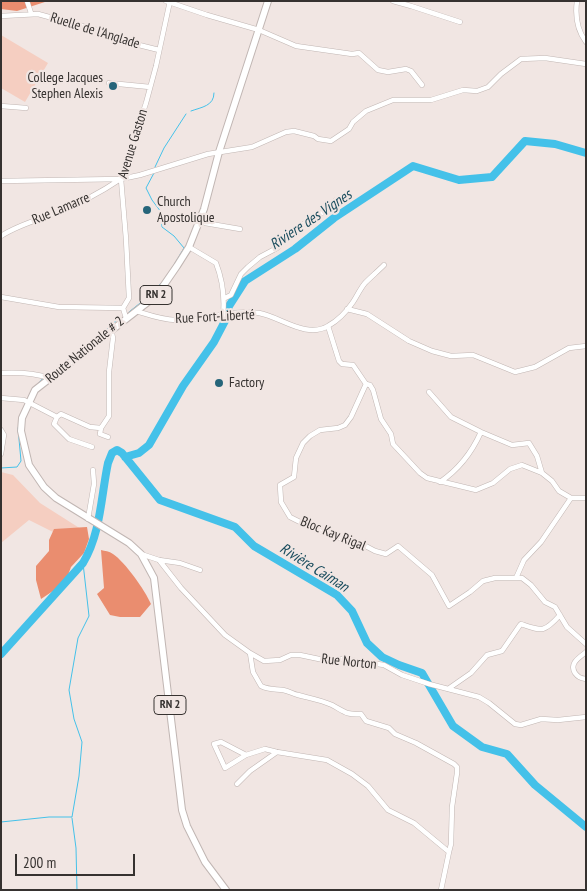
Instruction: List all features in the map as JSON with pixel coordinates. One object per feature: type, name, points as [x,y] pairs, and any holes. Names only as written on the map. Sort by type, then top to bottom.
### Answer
[{"type":"main road","name":"Route Nationale # 2","points":[[89,519],[56,498],[44,487],[29,465],[20,431],[26,401],[35,390],[156,295],[189,247],[199,222],[219,152],[268,1]]},
{"type":"main road","name":"RN 2","points":[[89,519],[129,543],[141,554],[154,578],[182,810],[187,826],[205,862],[226,890]]},
{"type":"street","points":[[27,1],[31,13]]},
{"type":"street","points":[[393,1],[412,3],[460,22]]},
{"type":"street","points":[[577,1],[577,23],[580,34],[586,42]]},
{"type":"street","points":[[169,2],[259,30],[296,46],[352,54],[360,53],[378,70],[388,72],[406,69],[411,71],[422,85]]},
{"type":"street","name":"Avenue Gaston","points":[[126,318],[124,308],[129,298],[120,180],[156,66],[169,2]]},
{"type":"street","name":"Ruelle de l'Anglade","points":[[1,16],[31,13],[53,17],[159,50]]},
{"type":"street","points":[[1,181],[120,180],[140,176],[193,158],[252,147],[286,132],[294,131],[314,136],[318,139],[331,140],[349,128],[366,111],[393,100],[431,100],[463,90],[477,91],[488,88],[501,74],[521,59],[560,59],[586,64]]},
{"type":"street","points":[[109,83],[150,87]]},
{"type":"street","points":[[1,106],[26,108]]},
{"type":"street","name":"Rue Lamarre","points":[[1,236],[14,228],[57,213],[88,199],[120,180]]},
{"type":"street","points":[[225,298],[230,295],[241,274],[248,267],[260,257],[277,248],[297,228],[325,211],[336,200]]},
{"type":"street","points":[[199,222],[240,229]]},
{"type":"street","points":[[189,247],[216,263],[222,278],[225,298],[223,316]]},
{"type":"street","points":[[384,265],[365,283],[347,309],[328,326],[339,361],[342,364],[354,365],[366,384],[370,385],[373,390],[381,419],[390,434],[393,444],[420,473],[427,478],[440,482],[476,490],[493,483],[510,469],[522,465],[542,473],[552,481],[559,491],[571,498],[586,498]]},
{"type":"street","points":[[1,297],[59,307],[124,308]]},
{"type":"street","points":[[347,309],[367,314],[409,341],[432,351],[451,356],[474,355],[516,372],[535,367],[569,348],[586,346]]},
{"type":"street","name":"Rue Fort-Liberté","points":[[136,311],[176,320],[223,316],[233,313],[260,314],[301,329],[316,330],[328,326]]},
{"type":"street","points":[[108,437],[100,434],[101,428],[109,416],[109,372],[113,338],[111,329]]},
{"type":"street","points":[[1,373],[39,374],[50,378]]},
{"type":"street","name":"Bloc Kay Rigal","points":[[366,384],[351,417],[345,425],[338,428],[320,430],[303,443],[296,458],[294,477],[280,485],[281,502],[290,517],[316,530],[349,542],[358,542],[375,552],[386,554],[398,546],[432,574],[449,606],[470,592],[483,580],[516,578]]},
{"type":"street","points":[[429,392],[451,417],[480,432],[512,445],[529,444],[537,456],[542,473]]},
{"type":"street","points":[[1,398],[26,401],[57,417]]},
{"type":"street","points":[[92,447],[69,439],[54,424],[57,417],[61,414],[90,427],[101,428]]},
{"type":"street","points":[[1,430],[4,436],[1,454]]},
{"type":"street","points":[[440,482],[458,467],[474,447],[480,432]]},
{"type":"street","points":[[89,519],[94,484],[93,470]]},
{"type":"street","points":[[571,498],[542,542],[524,560],[516,578],[522,578],[527,581],[544,602],[555,607],[567,627],[586,644]]},
{"type":"street","points":[[141,554],[159,560],[180,563],[200,570]]},
{"type":"street","name":"Rue Norton","points":[[159,560],[181,588],[225,635],[264,661],[280,660],[292,655],[300,655],[319,659],[343,659],[384,665],[402,675],[479,697],[515,724],[521,725],[542,719],[558,720],[586,717]]},
{"type":"street","points":[[448,689],[471,673],[487,655],[502,651],[521,624],[536,630],[542,630],[554,622],[560,615]]},
{"type":"street","points":[[586,652],[574,662],[573,667],[576,675],[586,679]]},
{"type":"street","points":[[250,653],[253,672],[260,686],[308,696],[347,714],[361,714],[366,721],[389,728],[395,734],[416,743],[457,767],[452,807],[451,844],[441,890]]},
{"type":"street","points":[[246,755],[221,742],[214,744],[225,768],[246,755],[265,748],[277,752],[327,760],[352,774],[368,786],[388,810],[414,823],[449,852]]},
{"type":"street","points":[[237,784],[250,771],[277,752]]},
{"type":"shaded area","points":[[1,1],[48,1],[17,11],[1,9]]},
{"type":"shaded area","points":[[1,35],[48,63],[25,102],[1,88]]},
{"type":"shaded area","points":[[1,472],[13,475],[40,503],[81,529],[57,534],[29,520],[1,543]]},
{"type":"shaded area","points":[[87,527],[89,539],[84,553],[71,567],[65,583],[41,599],[36,580],[36,566],[49,551],[49,540],[54,529]]},
{"type":"shaded area","points":[[101,550],[110,552],[118,558],[144,591],[151,604],[140,617],[110,615],[97,594],[104,588]]},
{"type":"waterway","points":[[191,111],[210,103],[214,93]]},
{"type":"waterway","points":[[155,167],[164,148],[186,114]]},
{"type":"waterway","name":"Riviere des Vignes","points":[[125,457],[139,453],[149,445],[183,386],[214,342],[225,321],[229,306],[245,281],[295,249],[334,218],[413,166],[459,180],[492,177],[525,141],[555,144],[586,153]]},
{"type":"waterway","points":[[154,173],[146,188],[161,212],[162,227],[174,236],[184,248],[174,265]]},
{"type":"waterway","points":[[129,312],[149,296],[165,279]]},
{"type":"waterway","points":[[97,338],[117,320]]},
{"type":"waterway","points":[[47,375],[72,357]]},
{"type":"waterway","points":[[38,384],[44,377]]},
{"type":"waterway","points":[[1,468],[17,467],[21,461],[18,428]]},
{"type":"waterway","name":"Rivière Caiman","points":[[1,654],[83,563],[94,539],[108,463],[112,453],[117,450],[122,453],[160,500],[235,527],[254,546],[337,595],[352,611],[367,643],[382,657],[422,673],[453,726],[482,747],[507,754],[535,785],[586,827]]},
{"type":"waterway","name":"Riviere des Vignes","points":[[1,822],[49,817],[72,817],[79,776],[82,742],[74,719],[69,690],[78,638],[89,616],[83,563]]},
{"type":"waterway","points":[[72,818],[76,848],[77,890]]},
{"type":"place","name":"College Jacques Stephen Alexis","points":[[113,86]]},
{"type":"place","name":"Church Apostolique","points":[[147,210]]},
{"type":"place","name":"Factory","points":[[219,383]]}]
